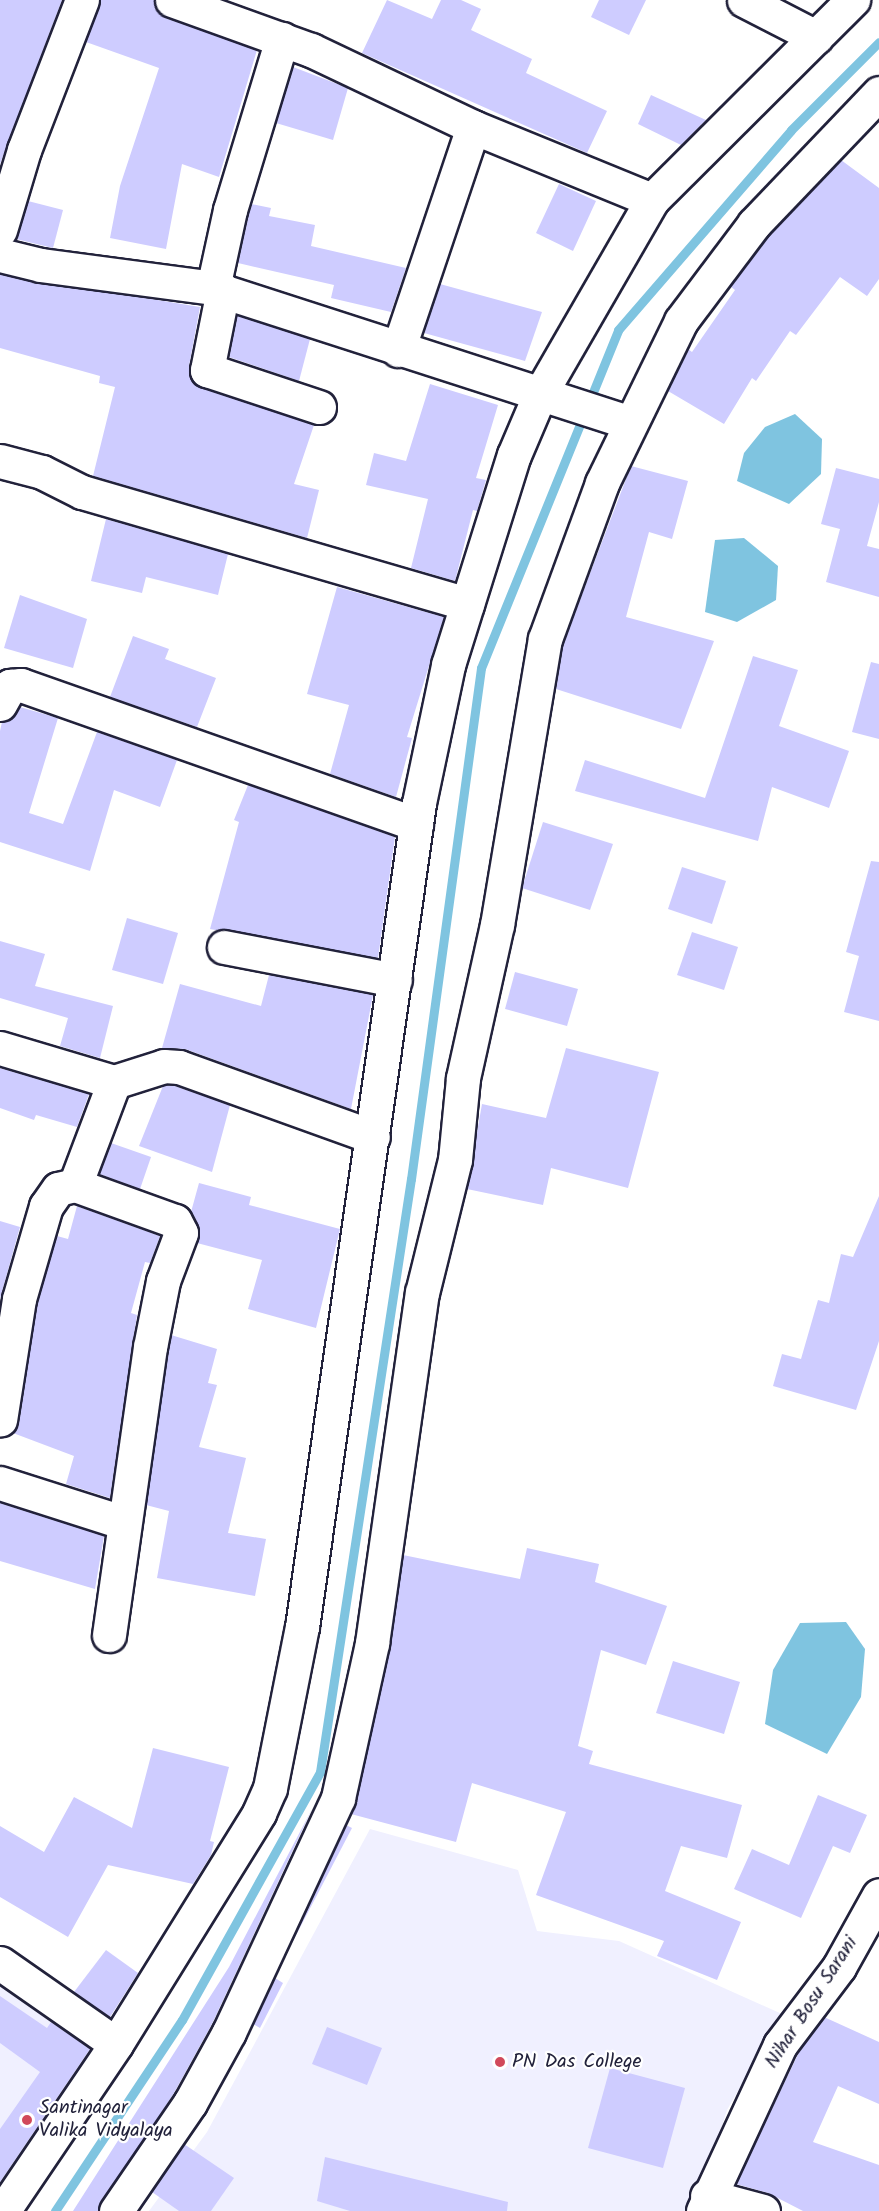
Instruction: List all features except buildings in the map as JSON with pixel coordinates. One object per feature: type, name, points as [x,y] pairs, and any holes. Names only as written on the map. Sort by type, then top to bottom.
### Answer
[{"type":"street","points":[[0,230],[24,150],[82,0]]},
{"type":"street","points":[[172,0],[282,39],[473,127],[652,200]]},
{"type":"street","points":[[744,0],[816,37]]},
{"type":"street","points":[[3,2211],[116,2044],[259,1813],[270,1788],[302,1626],[329,1406],[373,1137],[416,824],[448,665],[514,455],[551,397],[652,200],[853,0]]},
{"type":"street","points":[[282,39],[230,210],[207,370],[319,407]]},
{"type":"street","points":[[116,2211],[190,2103],[229,2032],[338,1798],[372,1643],[422,1293],[455,1160],[463,1078],[496,925],[545,639],[602,483],[614,417],[681,321],[741,241],[879,93]]},
{"type":"street","points":[[398,350],[473,127]]},
{"type":"street","points":[[0,255],[41,265],[218,289],[398,350],[614,417]]},
{"type":"street","points":[[0,461],[42,472],[82,492],[467,604]]},
{"type":"street","points":[[0,704],[10,686],[21,685],[416,824]]},
{"type":"street","points":[[224,947],[395,980]]},
{"type":"street","points":[[0,1048],[114,1082],[164,1066],[179,1067],[373,1137]]},
{"type":"street","points":[[75,1185],[114,1082]]},
{"type":"street","points":[[0,1420],[18,1299],[46,1206],[58,1189],[75,1185],[175,1221],[182,1233],[163,1281],[122,1522],[109,1635]]},
{"type":"street","points":[[0,1483],[122,1522]]},
{"type":"street","name":"Nihar Bosu Sarani","points":[[705,2204],[780,2045],[839,1967],[879,1895]]},
{"type":"street","points":[[0,1963],[116,2044]]},
{"type":"street","points":[[705,2204],[764,2211]]},
{"type":"shaded area","name":"PN Das College","points":[[370,1829],[518,1870],[537,1931],[619,1941],[782,2014],[727,2110],[696,2211],[149,2211],[207,2132]]},
{"type":"shaded area","name":"Santinagar Valika Vidyalaya","points":[[0,1974],[106,2044],[0,2196]]},
{"type":"water","points":[[795,414],[822,439],[821,474],[789,504],[737,481],[744,453],[765,427]]},
{"type":"water","points":[[744,538],[778,566],[776,600],[737,622],[705,612],[715,540]]},
{"type":"water","points":[[846,1622],[865,1649],[861,1697],[827,1754],[765,1724],[773,1670],[800,1623]]},
{"type":"waterway","points":[[55,2211],[182,2020],[320,1772],[411,1179],[481,668],[618,330],[791,130],[879,42]]},
{"type":"place","name":"PN Das College","points":[[500,2062]]},
{"type":"place","name":"Santinagar Valika Vidyalaya","points":[[27,2120]]}]
